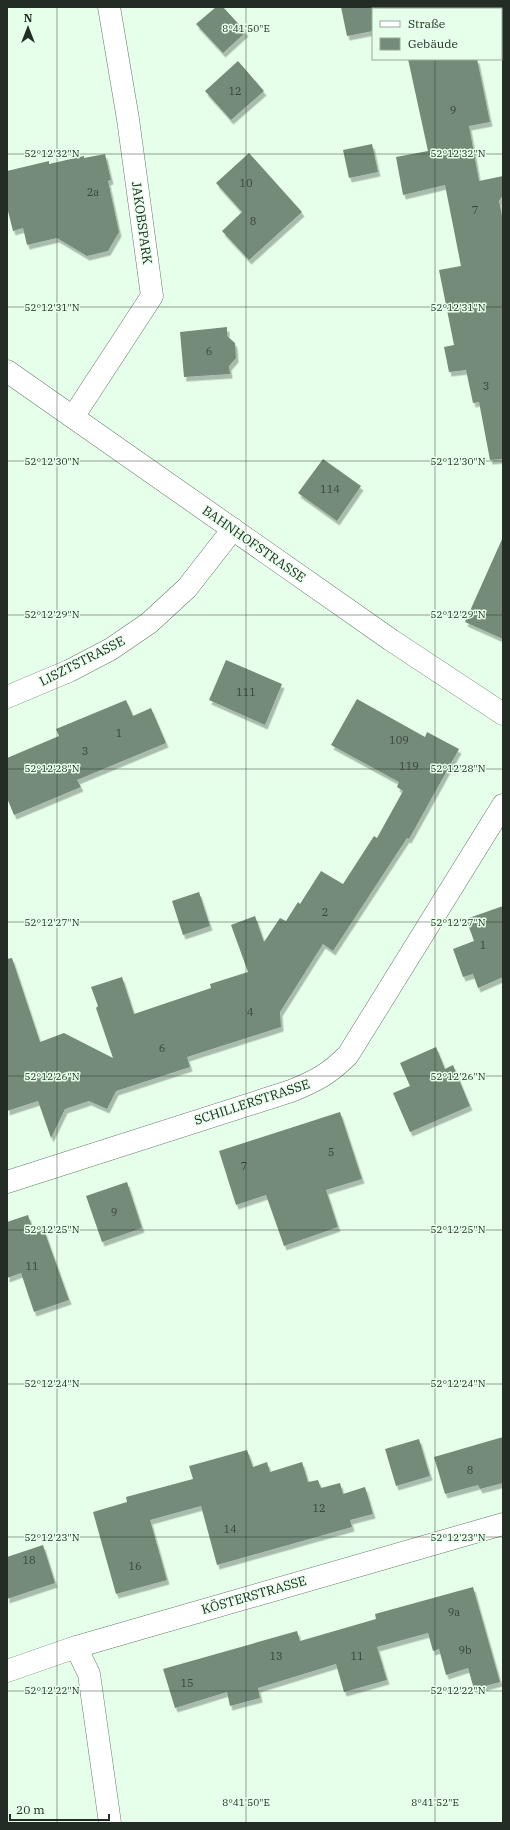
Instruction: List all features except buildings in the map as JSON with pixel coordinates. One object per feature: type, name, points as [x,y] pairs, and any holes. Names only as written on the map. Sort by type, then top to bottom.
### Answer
[{"type":"street","name":"JAKOBSPARK","points":[[73,417],[152,296],[128,119],[109,7]]},
{"type":"street","name":"BAHNHOFSTRASSE","points":[[7,371],[391,640],[503,714]]},
{"type":"street","name":"LISZTSTRASSE","points":[[7,697],[69,671],[111,649],[149,623],[187,588],[233,529]]},
{"type":"street","name":"SCHILLERSTRASSE","points":[[7,1182],[291,1091],[315,1082],[336,1067],[348,1055],[503,805]]},
{"type":"street","name":"KÖSTERSTRASSE","points":[[7,1671],[76,1647],[503,1524]]},
{"type":"street","points":[[76,1647],[89,1674],[110,1823]]}]
